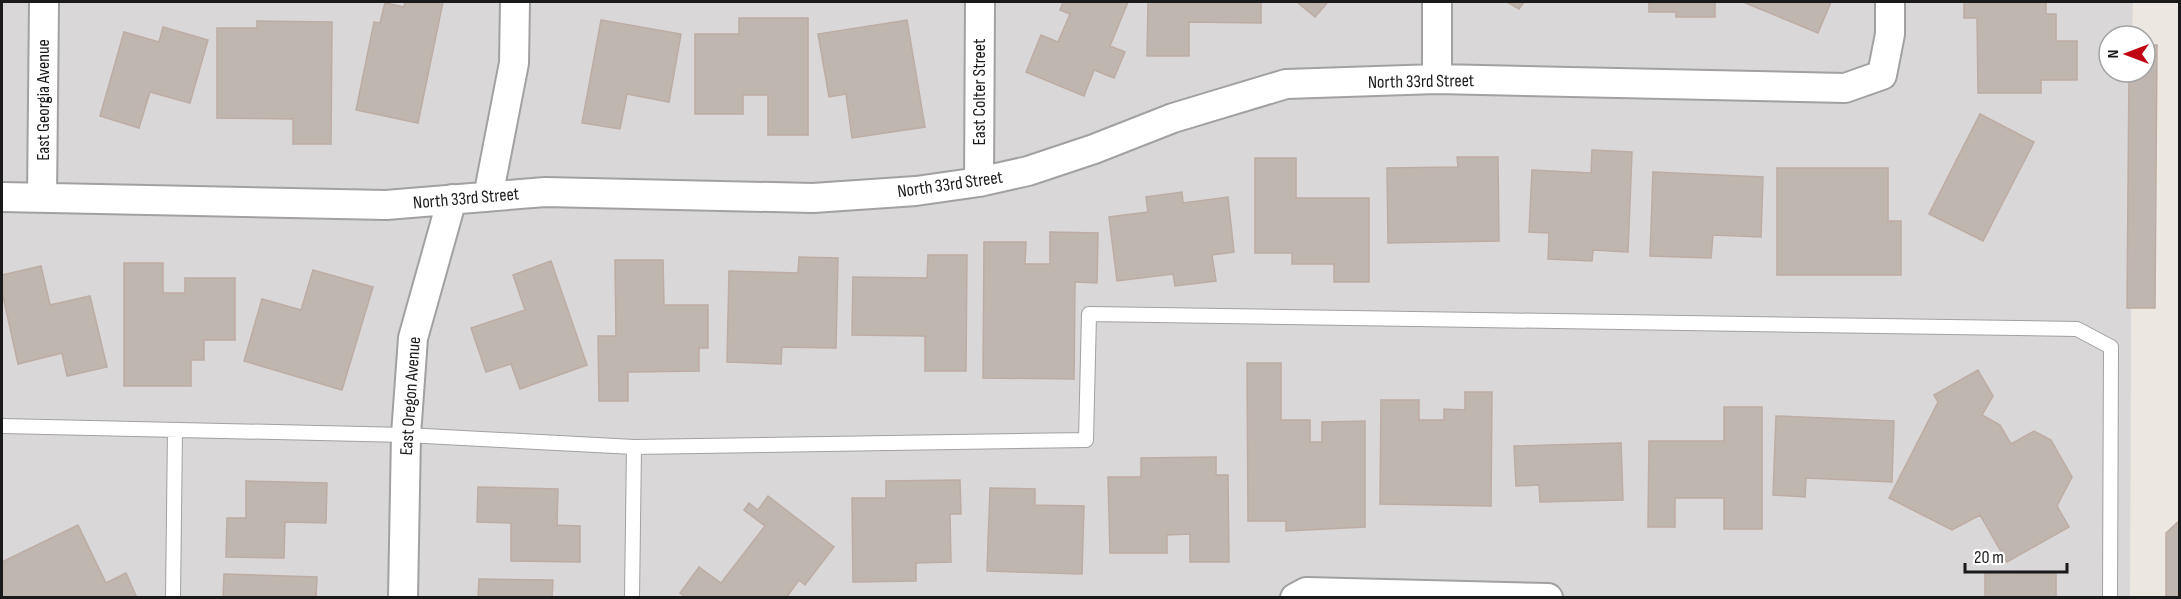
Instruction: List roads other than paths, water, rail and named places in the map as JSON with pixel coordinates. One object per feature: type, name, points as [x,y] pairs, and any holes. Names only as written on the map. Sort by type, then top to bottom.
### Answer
[{"type":"street","name":"East Georgia Avenue","points":[[42,198],[44,2]]},
{"type":"street","points":[[488,196],[514,63],[515,2]]},
{"type":"street","name":"East Colter Street","points":[[979,182],[980,2]]},
{"type":"street","points":[[1437,2],[1437,79]]},
{"type":"street","name":"North 33rd Street","points":[[2,197],[386,205],[545,192],[813,198],[916,191],[979,182],[1028,171],[1094,149],[1173,118],[1286,84],[1437,79],[1845,88],[1882,75],[1890,34],[1890,2]]},
{"type":"street","name":"East Oregon Avenue","points":[[403,597],[406,435],[413,338],[452,199]]},
{"type":"street","points":[[1295,597],[1306,592],[1548,597]]},
{"type":"lane","points":[[2,426],[406,435],[634,447],[1086,441],[1089,314],[2077,329],[2111,347],[2110,597]]},
{"type":"lane","points":[[173,597],[175,430]]},
{"type":"lane","points":[[633,597],[634,447]]}]
